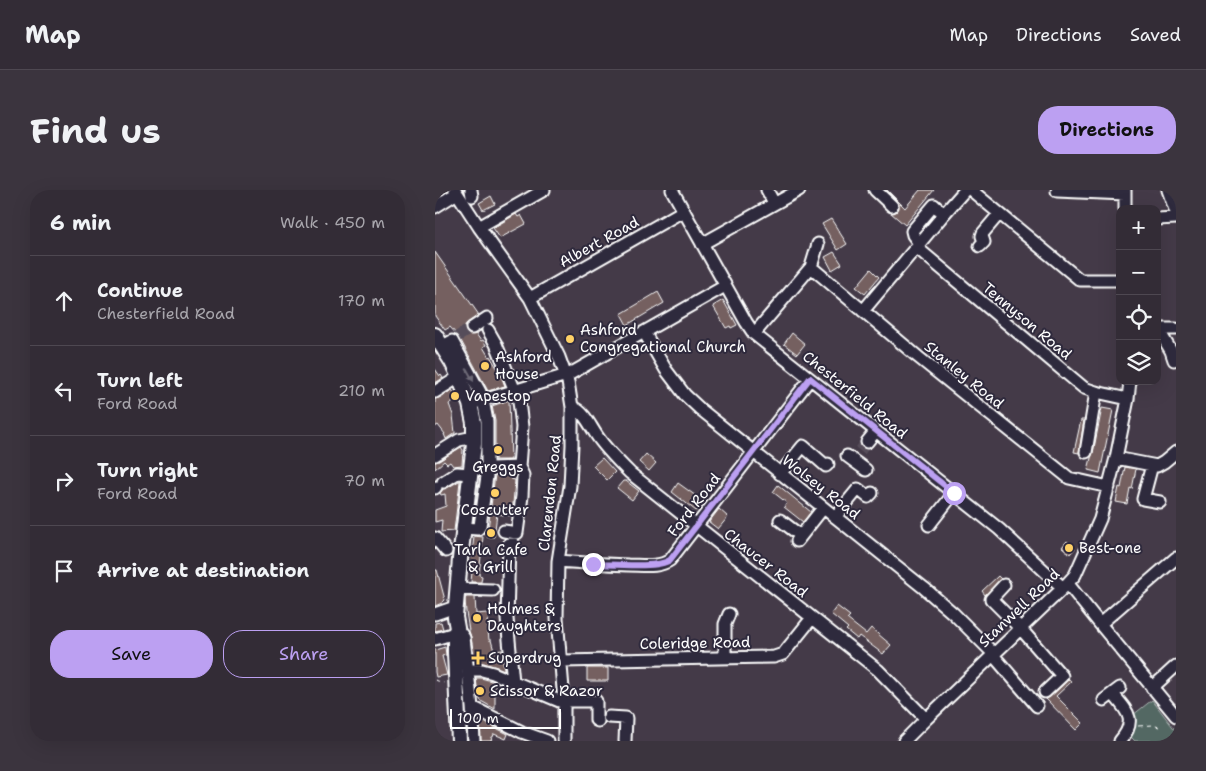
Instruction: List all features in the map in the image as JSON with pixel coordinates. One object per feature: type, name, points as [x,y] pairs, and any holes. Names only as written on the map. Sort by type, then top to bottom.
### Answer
[{"type":"main road","points":[[444,337],[459,377],[477,402],[455,607],[459,741]]},
{"type":"street","points":[[479,226],[544,190]]},
{"type":"street","name":"Chesterfield Road","points":[[671,190],[754,334],[999,529],[1066,586],[1176,716]]},
{"type":"street","points":[[767,190],[774,203]]},
{"type":"street","points":[[702,244],[799,190]]},
{"type":"street","points":[[875,190],[892,206]]},
{"type":"street","points":[[863,311],[965,190]]},
{"type":"street","points":[[971,190],[1080,280],[1116,280]]},
{"type":"street","points":[[1167,190],[1176,212]]},
{"type":"street","points":[[435,207],[456,191]]},
{"type":"street","name":"Clarendon Road","points":[[456,191],[529,298],[559,357],[568,382],[572,407],[572,445],[569,486],[558,561],[557,618],[564,702],[564,741]]},
{"type":"street","points":[[1057,191],[1125,192],[1125,205]]},
{"type":"street","name":"Albert Road","points":[[529,298],[683,211]]},
{"type":"street","points":[[980,246],[984,242],[983,233],[999,214]]},
{"type":"street","points":[[1161,218],[1176,218]]},
{"type":"street","points":[[754,334],[811,267],[818,244]]},
{"type":"street","name":"Tennyson Road","points":[[918,245],[1084,388],[1128,398]]},
{"type":"street","name":"Stanley Road","points":[[811,267],[1069,478],[1109,487]]},
{"type":"street","points":[[477,402],[566,376],[725,286]]},
{"type":"street","points":[[472,328],[488,324],[519,400],[522,427],[519,467],[523,475],[522,496],[517,533],[504,531]]},
{"type":"street","points":[[1161,329],[1176,329]]},
{"type":"street","name":"Wolsey Road","points":[[644,332],[666,370],[685,395],[954,614],[994,655],[1037,706]]},
{"type":"street","points":[[1161,334],[1174,360]]},
{"type":"street","points":[[444,337],[487,421],[487,470],[481,526],[478,529],[463,528]]},
{"type":"street","points":[[435,392],[459,377]]},
{"type":"street","name":"Ford Road","points":[[558,561],[593,564],[654,565],[670,560],[810,378]]},
{"type":"street","name":"Stanwell Road","points":[[904,741],[1066,586],[1075,575],[1100,519],[1116,458],[1130,385]]},
{"type":"street","points":[[1086,452],[1096,392]]},
{"type":"street","name":"Chaucer Road","points":[[572,407],[579,409],[614,457],[630,473],[878,670],[926,719]]},
{"type":"street","points":[[865,470],[857,452],[876,431]]},
{"type":"street","points":[[435,455],[459,440],[474,437]]},
{"type":"street","points":[[780,474],[803,446],[827,466],[828,464]]},
{"type":"street","points":[[1116,458],[1157,466],[1176,452]]},
{"type":"street","points":[[1152,465],[1143,499],[1160,502]]},
{"type":"street","points":[[438,486],[457,473],[492,468],[519,467]]},
{"type":"street","points":[[835,517],[858,489],[868,497],[872,493]]},
{"type":"street","points":[[929,526],[954,493]]},
{"type":"street","points":[[780,520],[799,538],[823,508]]},
{"type":"street","points":[[435,538],[446,551]]},
{"type":"street","points":[[513,682],[507,619],[507,593],[509,544],[514,544]]},
{"type":"street","points":[[1100,624],[1176,558]]},
{"type":"street","points":[[1004,585],[991,598],[1062,676],[1045,692]]},
{"type":"street","points":[[457,590],[493,590]]},
{"type":"street","points":[[435,614],[455,607]]},
{"type":"street","points":[[725,658],[725,624],[729,614]]},
{"type":"street","name":"Coleridge Road","points":[[561,661],[774,657],[783,654],[812,618]]},
{"type":"street","points":[[435,639],[456,631],[464,638],[474,741]]},
{"type":"street","points":[[1152,688],[1176,666]]},
{"type":"street","points":[[468,670],[482,670],[493,673],[564,702],[596,701],[596,720],[626,718],[625,741]]},
{"type":"street","points":[[1112,694],[1124,707],[1130,718],[1129,727],[1125,736],[1120,741]]},
{"type":"street","points":[[472,707],[522,732],[547,741]]},
{"type":"path","points":[[435,680],[444,682]]},
{"type":"path","points":[[1129,727],[1153,725],[1159,727]]},
{"type":"green space","points":[[1152,700],[1176,731],[1166,741],[1135,741],[1130,736],[1133,729],[1133,715]]},
{"type":"building","points":[[886,190],[905,208],[920,190],[934,190],[905,225],[891,213],[897,211],[899,204]]},
{"type":"building","points":[[491,196],[495,204],[483,210],[479,203]]},
{"type":"building","points":[[516,214],[518,217],[521,215],[526,224],[500,238],[493,228]]},
{"type":"building","points":[[831,219],[847,244],[838,250],[822,224]]},
{"type":"building","points":[[435,252],[479,315],[466,324],[466,332],[469,335],[476,334],[481,341],[483,340],[486,345],[483,347],[500,373],[505,386],[488,391],[459,337],[450,327],[445,330],[435,316]]},
{"type":"building","points":[[834,252],[842,264],[832,270],[825,257]]},
{"type":"building","points":[[871,269],[879,277],[865,294],[856,287]]},
{"type":"building","points":[[658,292],[664,303],[627,325],[621,314]]},
{"type":"building","points":[[723,300],[737,325],[731,328],[730,326],[726,328],[713,306]]},
{"type":"building","points":[[792,333],[805,344],[797,354],[784,344]]},
{"type":"building","points":[[435,369],[443,378],[435,383]]},
{"type":"building","points":[[452,390],[458,398],[449,404],[453,415],[455,433],[446,439],[445,434],[438,425],[435,427],[435,399]]},
{"type":"building","points":[[509,400],[511,460],[495,460],[495,421],[492,406]]},
{"type":"building","points":[[1102,408],[1113,410],[1100,473],[1088,470]]},
{"type":"building","points":[[1081,420],[1084,420],[1079,453],[1074,452]]},
{"type":"building","points":[[461,447],[463,450],[462,465],[453,466],[450,462],[447,464],[444,461],[435,469],[435,462]]},
{"type":"building","points":[[646,454],[656,463],[649,471],[639,462]]},
{"type":"building","points":[[602,458],[615,472],[607,480],[593,466]]},
{"type":"building","points":[[1125,467],[1136,469],[1127,504],[1116,502]]},
{"type":"building","points":[[495,475],[511,475],[511,479],[515,480],[512,516],[497,514],[494,537],[487,537]]},
{"type":"building","points":[[459,481],[454,531],[441,532],[442,520],[435,522],[435,510],[446,506],[445,494],[441,495],[440,493],[443,489]]},
{"type":"building","points":[[623,481],[626,481],[639,491],[632,500],[617,488]]},
{"type":"building","points":[[678,483],[703,501],[696,511],[672,492]]},
{"type":"building","points":[[778,485],[811,512],[803,522],[784,507],[787,503],[773,492]]},
{"type":"building","points":[[719,509],[728,517],[718,529],[709,522]]},
{"type":"building","points":[[474,536],[483,537],[479,575],[482,576],[481,582],[471,582],[472,572],[470,572]]},
{"type":"building","name":"Best-one","points":[[1067,541],[1075,548],[1070,554],[1062,547]]},
{"type":"building","points":[[435,570],[437,570],[445,600],[435,606]]},
{"type":"building","points":[[998,576],[1001,579],[985,595],[982,591]]},
{"type":"building","points":[[475,597],[476,614],[487,613],[489,640],[491,640],[494,651],[502,650],[504,670],[475,662],[466,612],[465,598]]},
{"type":"building","points":[[837,606],[850,616],[847,619],[866,634],[871,628],[891,645],[883,654],[859,636],[857,639],[846,630],[848,628],[831,614]]},
{"type":"building","points":[[441,622],[443,629],[435,631],[435,623]]},
{"type":"building","points":[[445,647],[446,655],[442,656],[447,675],[436,677],[435,650]]},
{"type":"building","points":[[587,668],[608,668],[608,681],[587,681]]},
{"type":"building","points":[[476,678],[495,682],[495,709],[481,701],[478,696]]},
{"type":"building","points":[[1069,679],[1071,682],[1056,696],[1083,723],[1076,730],[1046,699]]},
{"type":"building","points":[[480,720],[508,734],[506,739],[494,734],[491,741],[481,741]]},
{"type":"tunnel","points":[[457,337],[472,328]]},
{"type":"tunnel","points":[[860,451],[867,442]]},
{"type":"place","name":"Ashford Congregational Church","points":[[570,339]]},
{"type":"place","name":"Ashford House","points":[[485,366]]},
{"type":"place","name":"Vapestop","points":[[455,396]]},
{"type":"place","name":"Greggs","points":[[498,450]]},
{"type":"place","name":"Coscutter","points":[[495,493]]},
{"type":"place","name":"Tarla Cafe & Grill","points":[[491,533]]},
{"type":"place","name":"Best-one","points":[[1069,548]]},
{"type":"place","name":"Holmes & Daughters","points":[[477,618]]},
{"type":"place","name":"Superdrug","points":[[478,658]]},
{"type":"place","name":"Scissor & Razor","points":[[480,691]]},
{"type":"route","points":[[593,564],[654,565],[670,560],[810,378],[954,493]]}]
